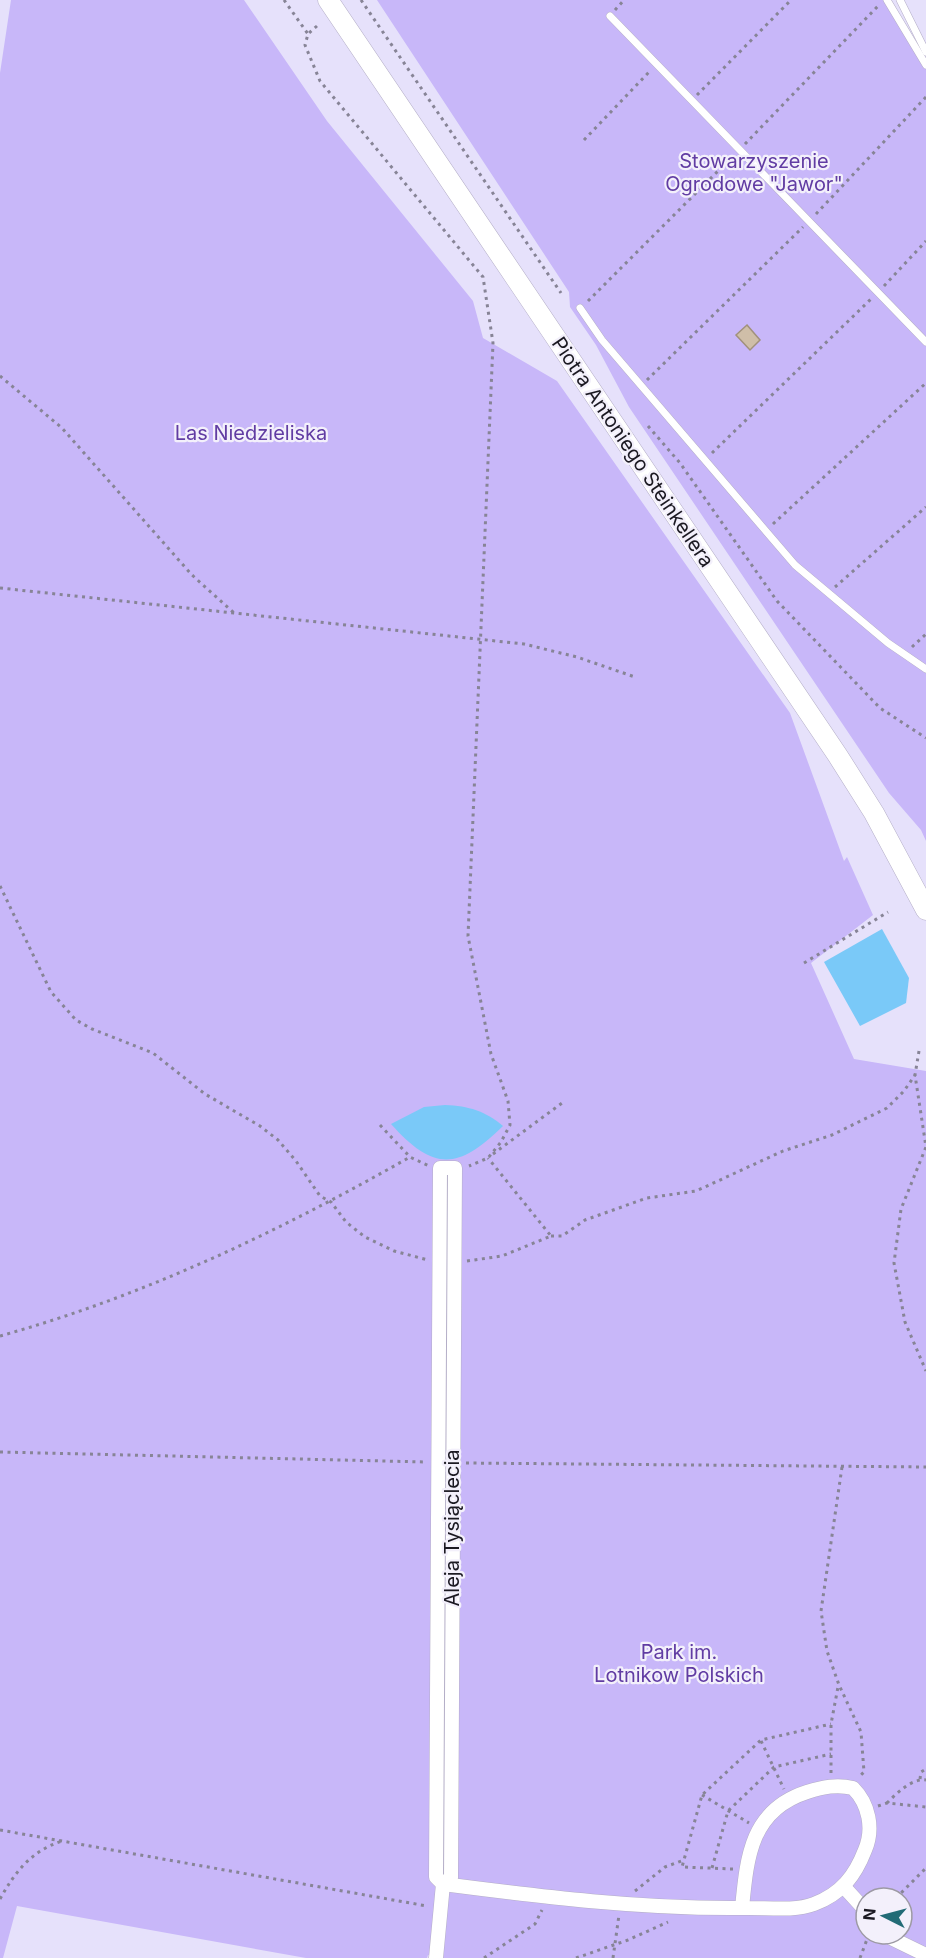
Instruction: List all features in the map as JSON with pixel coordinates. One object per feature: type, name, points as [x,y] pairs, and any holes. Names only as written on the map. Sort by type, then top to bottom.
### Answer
[{"type":"street","name":"Piotra Antoniego Steinkellera","points":[[328,0],[838,756],[884,831],[926,910]]},
{"type":"street","points":[[440,1168],[455,1168]]},
{"type":"street","name":"Aleja Tysiąclecia","points":[[440,1168],[436,1462],[436,1877],[443,1884]]},
{"type":"street","name":"Aleja Tysiąclecia","points":[[436,1958],[443,1884],[451,1878],[455,1168]]},
{"type":"street","points":[[443,1884],[620,1905],[694,1909],[742,1908],[813,1905],[845,1888],[867,1846],[868,1809],[853,1788],[831,1786],[789,1798],[758,1828],[750,1848],[742,1908]]},
{"type":"street","points":[[845,1888],[854,1898]]},
{"type":"street","points":[[898,1946],[909,1958]]},
{"type":"street","points":[[908,1946],[926,1955]]},
{"type":"lane","points":[[887,0],[926,65]]},
{"type":"lane","points":[[900,0],[926,51]]},
{"type":"lane","points":[[610,16],[926,342]]},
{"type":"lane","points":[[580,308],[602,340],[795,565],[926,669]]},
{"type":"path","points":[[284,0],[308,34]]},
{"type":"path","points":[[361,0],[561,293]]},
{"type":"path","points":[[692,100],[791,0]]},
{"type":"path","points":[[317,26],[308,34],[305,45],[320,81],[483,277],[493,343],[468,936],[491,1053],[508,1101],[510,1125],[501,1142],[488,1158]]},
{"type":"path","points":[[584,140],[657,63]]},
{"type":"path","points":[[641,386],[810,221],[926,97]]},
{"type":"path","points":[[705,460],[878,292],[926,241]]},
{"type":"path","points":[[0,376],[62,428],[192,575],[236,614]]},
{"type":"path","points":[[765,532],[926,383]]},
{"type":"path","points":[[648,426],[680,463],[777,601],[880,708],[926,738]]},
{"type":"path","points":[[828,593],[926,507]]},
{"type":"path","points":[[0,588],[524,644],[577,657],[635,677]]},
{"type":"path","points":[[905,654],[926,634]]},
{"type":"path","points":[[0,886],[51,992],[76,1020],[92,1029],[153,1053],[205,1094],[260,1126],[278,1140],[296,1161],[320,1196],[331,1202]]},
{"type":"path","points":[[804,963],[888,912]]},
{"type":"path","points":[[920,1051],[915,1075],[926,1148],[901,1209],[894,1263],[905,1322],[926,1371]]},
{"type":"path","points":[[551,1236],[562,1236],[585,1220],[647,1198],[696,1191],[783,1151],[832,1135],[887,1108],[915,1075]]},
{"type":"path","points":[[455,1168],[474,1165],[488,1158],[562,1104]]},
{"type":"path","points":[[380,1125],[410,1157],[425,1166],[440,1168]]},
{"type":"path","points":[[0,1336],[60,1320],[188,1270],[331,1202],[410,1157]]},
{"type":"path","points":[[0,1452],[436,1462]]},
{"type":"path","points":[[453,1462],[926,1467]]},
{"type":"path","points":[[842,1467],[821,1611],[827,1652],[839,1685],[861,1731],[864,1772],[853,1788]]},
{"type":"path","points":[[831,1786],[831,1724],[839,1685]]},
{"type":"path","points":[[746,1869],[682,1867],[702,1795],[760,1740],[831,1724]]},
{"type":"path","points":[[760,1740],[789,1798]]},
{"type":"path","points":[[712,1868],[728,1811],[774,1767],[831,1754]]},
{"type":"path","points":[[920,1779],[921,1772],[926,1769]]},
{"type":"path","points":[[887,1803],[898,1792],[920,1779],[926,1780]]},
{"type":"path","points":[[702,1795],[758,1828]]},
{"type":"path","points":[[868,1809],[887,1803],[926,1807]]},
{"type":"path","points":[[0,1830],[441,1908]]},
{"type":"path","points":[[0,1899],[15,1874],[37,1852],[64,1841]]},
{"type":"path","points":[[613,1958],[620,1905],[665,1867],[684,1859]]},
{"type":"path","points":[[908,1886],[926,1868]]},
{"type":"path","points":[[484,1958],[535,1924],[549,1897]]},
{"type":"path","points":[[576,1958],[615,1945],[694,1909]]},
{"type":"green space","points":[[11,0],[244,0],[327,121],[473,301],[483,338],[557,381],[790,713],[844,861],[847,857],[873,915],[811,963],[854,1059],[926,1071],[926,1958],[439,1958],[428,1955],[427,1958],[306,1958],[17,1906],[3,1958],[0,1958],[0,73]]},
{"type":"green space","name":"Stowarzyszenie Ogrodowe \"Jawor\"","points":[[377,0],[891,0],[926,61],[926,841],[921,830],[889,793],[629,407],[596,345],[570,307],[569,292]]},
{"type":"water","points":[[882,929],[909,978],[906,1003],[860,1026],[824,962]]},
{"type":"water","points":[[445,1105],[476,1110],[503,1126],[473,1151],[446,1159],[433,1157],[420,1151],[391,1124],[424,1107]]},
{"type":"building","points":[[747,325],[760,340],[750,350],[736,335]]},
{"type":"park label","name":"Las Niedzieliska","points":[[251,433]]},
{"type":"park label","name":"Park im. Lotnikow Polskich","points":[[679,1664]]}]
